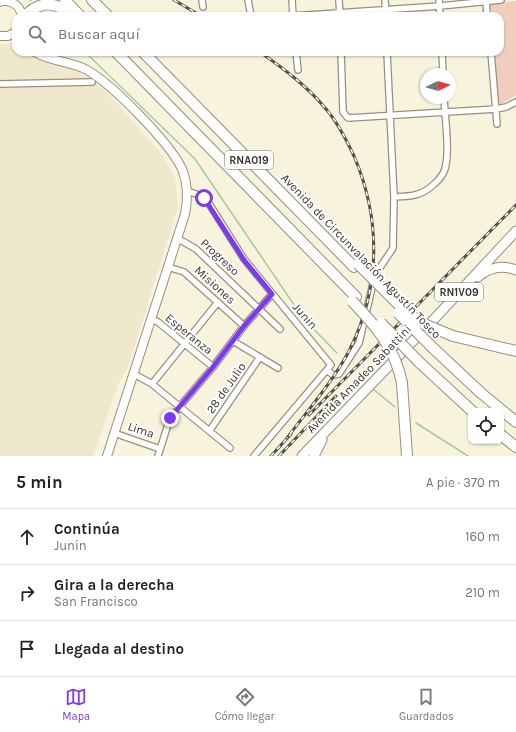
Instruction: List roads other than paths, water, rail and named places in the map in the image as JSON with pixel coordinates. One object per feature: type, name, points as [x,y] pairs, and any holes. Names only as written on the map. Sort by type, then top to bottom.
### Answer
[{"type":"highway","points":[[65,0],[76,12]]},
{"type":"highway","points":[[92,0],[104,12]]},
{"type":"highway","points":[[28,12],[32,8],[40,4],[50,3],[62,7],[68,12]]},
{"type":"highway","points":[[112,56],[178,123],[209,147]]},
{"type":"highway","name":"RNA019","points":[[120,56],[226,164],[354,299],[469,408]]},
{"type":"highway","name":"Avenida de Circunvalación Agustín Tosco","points":[[147,56],[356,266],[433,348],[516,422]]},
{"type":"highway","points":[[356,266],[412,317],[427,326],[453,336],[516,351]]},
{"type":"highway","points":[[354,299],[386,340],[397,361],[402,383],[407,456]]},
{"type":"highway","points":[[504,437],[516,447]]},
{"type":"main road","points":[[0,0],[14,3],[21,12]]},
{"type":"main road","points":[[2,36],[12,33]]},
{"type":"main road","points":[[2,36],[12,39]]},
{"type":"main road","points":[[46,56],[81,68],[106,84],[171,151],[182,170],[187,191],[185,214],[107,456]]},
{"type":"main road","name":"Avenida Amadeo Sabattini","points":[[302,456],[401,354],[516,231]]},
{"type":"main road","points":[[401,354],[434,324],[483,273],[497,268],[516,270]]},
{"type":"main road","points":[[314,456],[321,442],[367,394],[391,364]]},
{"type":"street","points":[[202,0],[203,7]]},
{"type":"street","points":[[248,0],[250,12]]},
{"type":"street","points":[[292,0],[293,12]]},
{"type":"street","points":[[339,0],[340,12]]},
{"type":"street","points":[[385,0],[386,12]]},
{"type":"street","points":[[391,12],[440,3],[501,0]]},
{"type":"street","points":[[486,1],[487,12]]},
{"type":"street","points":[[296,56],[298,70]]},
{"type":"street","points":[[341,56],[344,116],[350,118],[496,109],[506,107],[516,102]]},
{"type":"street","points":[[254,456],[328,371],[333,375],[339,374],[359,343],[375,275],[393,248],[394,196],[387,56]]},
{"type":"street","points":[[442,56],[443,68]]},
{"type":"street","points":[[491,56],[498,124]]},
{"type":"street","points":[[0,84],[92,82]]},
{"type":"street","points":[[394,196],[414,195],[428,190],[442,176],[446,164],[444,104]]},
{"type":"street","name":"Junin","points":[[187,191],[199,195],[208,202],[244,260],[331,362],[331,367],[328,371]]},
{"type":"street","name":"Progreso","points":[[177,238],[196,249],[280,329]]},
{"type":"street","name":"Misiones","points":[[168,267],[184,272],[244,326]]},
{"type":"street","points":[[158,456],[170,418],[213,367],[258,308],[272,294]]},
{"type":"street","points":[[152,384],[218,302]]},
{"type":"street","name":"Esperanza","points":[[151,319],[158,322],[213,367]]},
{"type":"street","points":[[233,341],[278,368]]},
{"type":"street","name":"28 de Julio","points":[[210,430],[260,357]]},
{"type":"street","points":[[134,374],[152,384],[210,430],[230,448]]},
{"type":"street","name":"Lima","points":[[114,433],[160,449]]},
{"type":"waterway","points":[[89,56],[195,159],[303,318],[337,353]]},
{"type":"waterway","points":[[373,389],[395,407]]},
{"type":"waterway","points":[[416,423],[468,456]]},
{"type":"railway","points":[[174,0],[194,12]]},
{"type":"railway","points":[[265,56],[286,71],[311,93],[330,114],[345,137],[363,180],[373,228],[374,253],[372,277],[368,302],[360,325],[350,349],[337,372],[287,438]]},
{"type":"railway","points":[[309,415],[516,205]]},
{"type":"railway","points":[[279,456],[336,396]]},
{"type":"railway","points":[[271,456],[291,434]]}]
